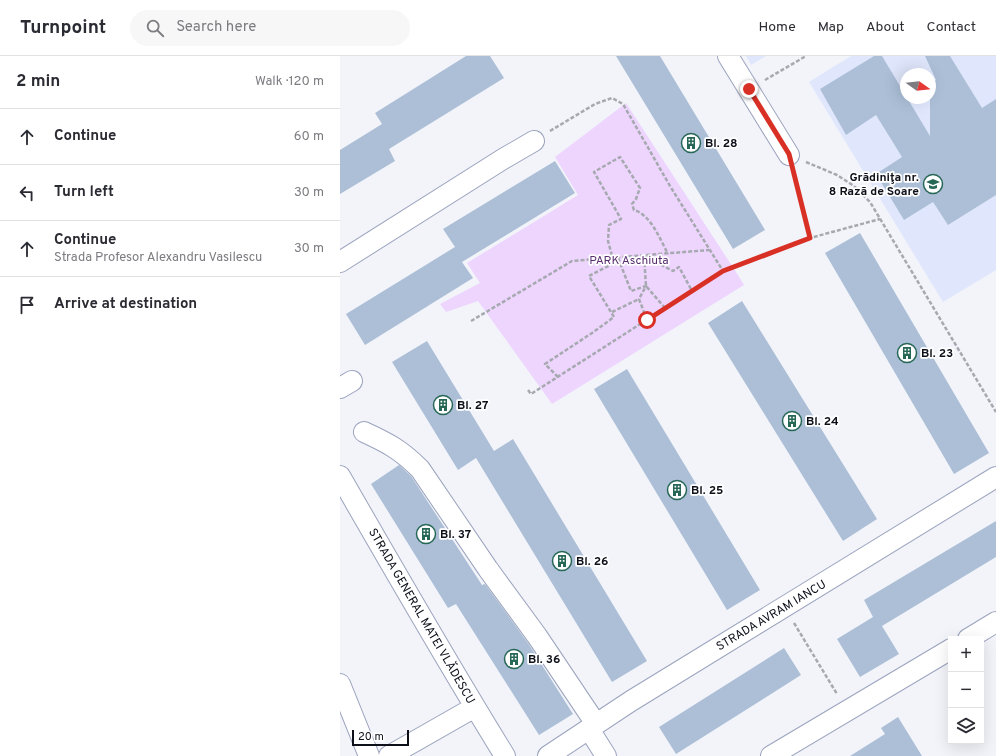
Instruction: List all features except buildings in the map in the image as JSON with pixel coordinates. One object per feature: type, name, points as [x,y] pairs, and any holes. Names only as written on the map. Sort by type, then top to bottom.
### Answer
[{"type":"street","points":[[728,56],[789,154]]},
{"type":"street","points":[[340,262],[534,141]]},
{"type":"street","points":[[364,432],[389,443],[407,456],[420,469],[488,569],[537,636],[592,726],[606,756]]},
{"type":"street","name":"STRADA GENERAL MATEI VLĂDESCU","points":[[340,476],[474,707],[505,756]]},
{"type":"street","name":"STRADA AVRAM IANCU","points":[[548,756],[631,701],[996,477]]},
{"type":"street","points":[[973,636],[996,622]]},
{"type":"street","points":[[771,756],[801,749],[848,711],[948,651]]},
{"type":"street","points":[[340,684],[369,756]]},
{"type":"street","points":[[389,756],[474,707]]},
{"type":"path","points":[[749,89],[806,56]]},
{"type":"path","points":[[534,141],[595,104],[612,98],[622,104],[670,186],[723,271]]},
{"type":"path","points":[[789,154],[837,175],[854,186],[870,202],[996,412]]},
{"type":"path","points":[[789,154],[810,238]]},
{"type":"path","points":[[558,377],[545,364],[614,317],[589,276],[614,263],[608,241],[609,225],[621,219],[594,172],[620,157],[640,188],[636,199],[632,204],[634,210],[641,212],[655,229],[668,254]]},
{"type":"path","points":[[528,390],[531,394],[723,271],[810,238],[880,219]]},
{"type":"path","points":[[471,321],[572,261],[709,250]]},
{"type":"path","points":[[644,256],[673,272],[679,267],[692,291]]},
{"type":"path","points":[[612,312],[639,299],[646,286],[644,256]]},
{"type":"path","points":[[618,258],[631,291],[646,286]]},
{"type":"path","points":[[646,286],[665,308]]},
{"type":"path","points":[[639,299],[647,320]]},
{"type":"path","points":[[784,607],[848,711]]},
{"type":"shaded area","points":[[746,56],[766,56],[751,65]]},
{"type":"shaded area","name":"Grădiniţa nr. 8 Rază de Soare","points":[[851,56],[996,56],[996,270],[943,302],[809,82]]},
{"type":"green space","name":"PARK Aschiuta","points":[[626,103],[744,285],[552,404],[478,301],[446,312],[440,304],[480,283],[467,263],[578,195],[555,157]]},
{"type":"place","name":"Bl. 28","points":[[691,143]]},
{"type":"place","name":"Grădiniţa nr. 8 Rază de Soare","points":[[933,184]]},
{"type":"place","name":"Bl. 23","points":[[907,353]]},
{"type":"place","name":"Bl. 27","points":[[443,405]]},
{"type":"place","name":"Bl. 24","points":[[792,421]]},
{"type":"place","name":"Bl. 25","points":[[677,490]]},
{"type":"place","name":"Bl. 37","points":[[426,534]]},
{"type":"place","name":"Bl. 26","points":[[562,561]]},
{"type":"place","name":"Bl. 36","points":[[514,659]]},
{"type":"route","points":[[647,320],[723,271],[810,238],[789,154],[749,89]]}]
